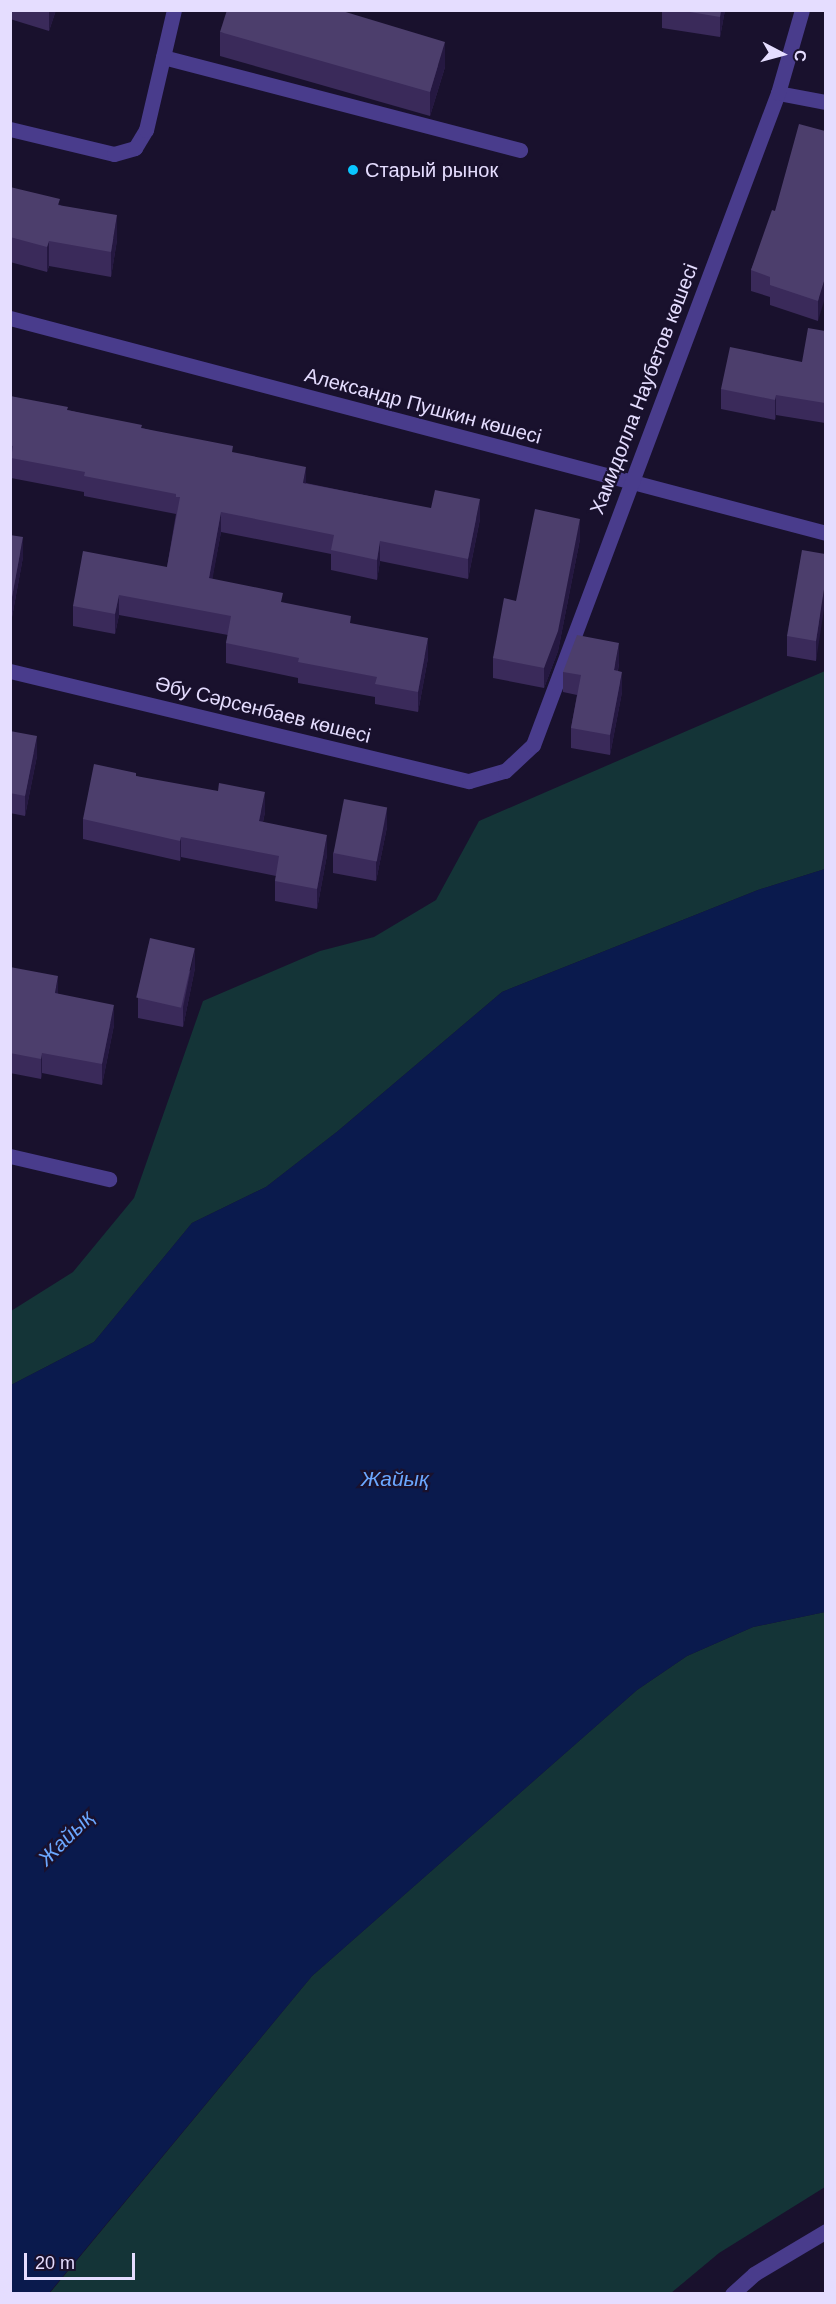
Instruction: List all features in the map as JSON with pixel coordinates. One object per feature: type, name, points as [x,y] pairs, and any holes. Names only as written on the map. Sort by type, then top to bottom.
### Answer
[{"type":"street","points":[[10,129],[114,154],[135,148],[146,130],[174,10]]},
{"type":"street","name":"Хамидолла Наубетов көшесі","points":[[505,771],[532,745],[778,93],[802,10]]},
{"type":"street","points":[[163,57],[519,150]]},
{"type":"street","points":[[778,93],[825,102]]},
{"type":"street","name":"Александр Пушкин көшесі","points":[[10,318],[825,533]]},
{"type":"street","name":"Әбу Сәрсенбаев көшесі","points":[[10,670],[469,781],[505,771]]},
{"type":"street","points":[[10,1156],[109,1179]]},
{"type":"street","points":[[732,2294],[754,2274],[825,2231]]},
{"type":"green space","points":[[825,671],[825,869],[758,890],[502,992],[338,1131],[266,1187],[192,1223],[94,1342],[11,1385],[11,1311],[73,1272],[134,1198],[203,1001],[320,951],[374,937],[436,900],[479,821]]},
{"type":"green space","points":[[825,1612],[825,2187],[719,2253],[671,2293],[49,2294],[312,1976],[637,1690],[687,1656],[753,1627]]},
{"type":"water","name":"Жайық","points":[[825,869],[825,1612],[753,1627],[687,1656],[637,1690],[312,1976],[49,2293],[11,2293],[11,1385],[94,1342],[192,1223],[266,1187],[338,1131],[502,992],[758,890]]},
{"type":"building","points":[[227,10],[339,10],[445,42],[430,92],[220,32]]},
{"type":"building","points":[[678,10],[721,10],[720,17]]},
{"type":"building","points":[[799,124],[825,131],[825,278],[818,301],[770,285],[770,277],[751,270],[772,210],[775,211]]},
{"type":"building","points":[[10,187],[60,199],[58,205],[117,215],[111,252],[49,241],[47,247],[10,237]]},
{"type":"building","points":[[808,328],[825,331],[825,403],[776,395],[775,400],[721,389],[730,347],[802,362]]},
{"type":"building","points":[[10,396],[142,425],[141,428],[233,446],[232,452],[306,467],[303,483],[431,508],[435,490],[480,499],[468,559],[380,541],[377,560],[331,550],[334,535],[221,512],[209,578],[283,593],[281,602],[351,616],[350,623],[428,638],[418,692],[375,684],[377,677],[298,662],[299,658],[226,643],[231,616],[119,595],[115,614],[73,606],[83,551],[167,567],[180,497],[176,497],[176,494],[84,476],[85,472],[11,458],[13,446],[10,445]]},
{"type":"building","points":[[535,509],[580,519],[558,631],[544,668],[493,658],[504,598],[516,601]]},
{"type":"building","points":[[10,535],[23,537],[12,597],[10,597]]},
{"type":"building","points":[[802,550],[825,554],[825,583],[816,641],[787,636]]},
{"type":"building","points":[[577,635],[619,643],[614,670],[622,672],[610,735],[571,728],[581,675],[563,672]]},
{"type":"building","points":[[10,731],[37,736],[25,796],[10,793]]},
{"type":"building","points":[[94,764],[136,773],[136,776],[218,791],[219,783],[265,792],[259,821],[327,835],[317,889],[275,881],[279,856],[181,837],[180,841],[83,819]]},
{"type":"building","points":[[344,799],[387,807],[377,861],[334,853]]},
{"type":"building","points":[[150,938],[195,948],[181,1008],[136,997]]},
{"type":"building","points":[[10,967],[58,976],[55,993],[114,1005],[102,1064],[42,1053],[41,1059],[10,1053]]},
{"type":"place","name":"Старый рынок","points":[[353,170]]}]
